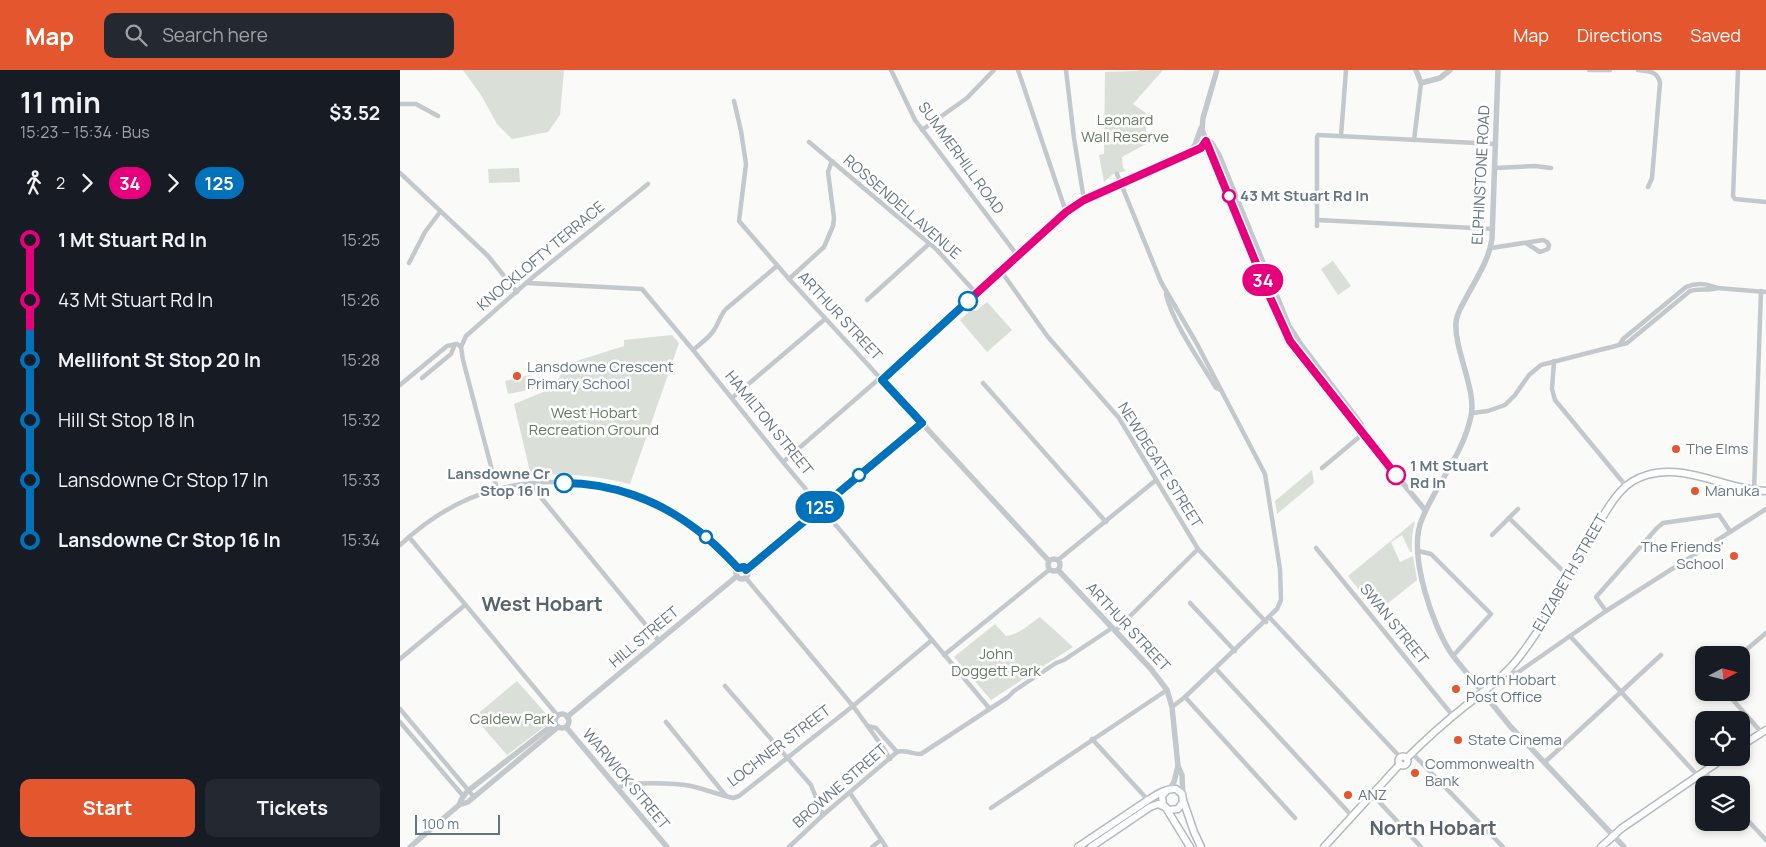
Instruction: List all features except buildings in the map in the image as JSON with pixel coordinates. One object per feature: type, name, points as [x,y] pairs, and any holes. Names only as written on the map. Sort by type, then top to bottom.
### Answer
[{"type":"main road","name":"ELIZABETH STREET","points":[[1372,794],[1400,764],[1407,763],[1406,756],[1482,693],[1520,657],[1547,616],[1609,508],[1626,486],[1644,476],[1664,472],[1695,476],[1754,491],[1766,491]]},
{"type":"main road","points":[[1750,741],[1764,732]]},
{"type":"main road","points":[[1698,776],[1713,766]]},
{"type":"main road","points":[[1601,847],[1634,820],[1695,778]]},
{"type":"main road","points":[[1168,790],[1162,798],[1165,807],[1190,847]]},
{"type":"main road","points":[[1078,847],[1148,800],[1168,790],[1176,790],[1183,798],[1201,847]]},
{"type":"main road","points":[[1324,847],[1372,794]]},
{"type":"main road","points":[[1091,847],[1150,807],[1158,804],[1171,810],[1178,809],[1182,804],[1183,798]]},
{"type":"street","name":"SUMMERHILL ROAD","points":[[891,70],[912,116],[1017,255]]},
{"type":"street","points":[[922,130],[966,98],[994,70]]},
{"type":"street","points":[[1018,70],[1066,212]]},
{"type":"street","points":[[1066,70],[1072,128],[1084,200]]},
{"type":"street","points":[[1195,145],[1216,70]]},
{"type":"street","points":[[1341,136],[1346,70]]},
{"type":"street","points":[[1414,140],[1421,83],[1416,70]]},
{"type":"street","points":[[1421,83],[1440,78],[1450,70]]},
{"type":"street","name":"ELPHINSTONE ROAD","points":[[1472,413],[1456,319],[1491,248],[1498,70]]},
{"type":"street","points":[[1589,70],[1610,70]]},
{"type":"street","points":[[1638,70],[1654,72],[1658,76],[1660,83],[1652,178],[1648,187]]},
{"type":"street","points":[[1738,70],[1733,196],[1735,199],[1766,202]]},
{"type":"street","name":"ARTHUR STREET","points":[[734,101],[746,164],[739,221],[825,319],[1049,561]]},
{"type":"street","points":[[400,104],[416,104],[438,116]]},
{"type":"street","points":[[783,462],[881,379],[1066,212],[1084,200],[1188,152],[1201,148],[1206,141],[1202,125]]},
{"type":"street","points":[[1493,229],[1324,221],[1317,223],[1317,137],[1318,135],[1496,144]]},
{"type":"street","points":[[1188,152],[1203,140],[1211,142],[1219,155],[1289,326],[1302,346],[1362,424],[1364,433],[1425,510]]},
{"type":"street","name":"ROSSENDELL AVENUE","points":[[809,142],[930,243],[976,293]]},
{"type":"street","points":[[789,279],[824,247],[833,226],[834,218],[828,172],[832,161]]},
{"type":"street","points":[[1495,168],[1535,166],[1552,168]]},
{"type":"street","points":[[400,173],[488,256],[517,292]]},
{"type":"street","points":[[1117,174],[1165,290],[1197,344],[1265,474],[1280,569],[1281,585],[1278,609],[1216,669],[1172,707]]},
{"type":"street","name":"KNOCKLOFTY TERRACE","points":[[461,347],[466,336],[527,283],[648,184]]},
{"type":"street","points":[[409,263],[425,232],[440,212]]},
{"type":"street","points":[[867,300],[930,243]]},
{"type":"street","points":[[1491,248],[1526,243]]},
{"type":"street","points":[[693,350],[712,334],[722,313],[726,309],[777,266]]},
{"type":"street","name":"NEWDEGATE STREET","points":[[1001,271],[1048,337],[1119,418],[1198,549],[1266,622]]},
{"type":"street","name":"HAMILTON STREET","points":[[527,283],[642,288],[783,462],[989,708]]},
{"type":"street","points":[[1624,847],[1510,726],[1453,656],[1440,635],[1430,610],[1418,551],[1420,522],[1457,455],[1472,413],[1488,411],[1505,405],[1512,399],[1532,371],[1541,365],[1620,344],[1623,339],[1686,287],[1696,284],[1711,285],[1717,288],[1764,291],[1754,491]]},
{"type":"street","points":[[732,398],[825,319]]},
{"type":"street","points":[[422,378],[451,354],[455,344]]},
{"type":"street","points":[[400,385],[447,346],[455,344],[461,347],[462,360],[497,489]]},
{"type":"street","points":[[1554,361],[1552,389],[1555,400],[1626,486]]},
{"type":"street","points":[[983,383],[1106,522]]},
{"type":"street","points":[[746,570],[922,423]]},
{"type":"street","points":[[1322,468],[1364,433]]},
{"type":"street","points":[[1049,570],[1049,561],[1053,559],[1058,560],[1156,480]]},
{"type":"street","points":[[531,484],[659,641]]},
{"type":"street","points":[[400,545],[408,537],[445,511],[469,499],[497,489],[531,484],[586,484],[610,488],[641,498],[667,510],[697,529],[738,568]]},
{"type":"street","points":[[1492,535],[1518,509]]},
{"type":"street","points":[[1506,672],[1517,673],[1606,611],[1766,510]]},
{"type":"street","points":[[1606,611],[1596,597],[1656,528],[1663,523],[1719,515],[1730,531]]},
{"type":"street","points":[[1509,518],[1570,576]]},
{"type":"street","points":[[408,537],[558,716],[557,725],[468,802],[459,805],[410,847]]},
{"type":"street","name":"SWAN STREET","points":[[1316,548],[1454,716]]},
{"type":"street","name":"BROWNE STREET","points":[[789,847],[823,815],[897,752],[902,750],[921,754],[1056,663],[1113,630],[1198,549]]},
{"type":"street","points":[[1418,551],[1431,554],[1491,614],[1453,656]]},
{"type":"street","points":[[1049,570],[1055,572],[1058,570],[1061,565],[1058,560]]},
{"type":"street","points":[[738,568],[744,567],[746,570]]},
{"type":"street","points":[[738,568],[737,576],[740,578],[745,577]]},
{"type":"street","points":[[745,577],[748,573],[746,570]]},
{"type":"street","points":[[944,655],[1049,570]]},
{"type":"street","name":"ARTHUR STREET","points":[[1058,570],[1151,669],[1167,690],[1172,707],[1178,766],[1182,775],[1183,798]]},
{"type":"street","name":"HILL STREET","points":[[567,717],[737,576]]},
{"type":"street","points":[[745,577],[853,706],[890,759]]},
{"type":"street","points":[[1190,603],[1235,651]]},
{"type":"street","points":[[400,659],[465,605]]},
{"type":"street","points":[[1270,618],[1406,756],[1504,847]]},
{"type":"street","points":[[1750,647],[1766,633]]},
{"type":"street","points":[[1570,636],[1698,776]]},
{"type":"street","name":"LOCHNER STREET","points":[[617,788],[630,784],[684,786],[732,798],[739,796],[787,756],[853,706],[932,640]]},
{"type":"street","points":[[1545,762],[1661,655]]},
{"type":"street","points":[[1216,669],[1352,816]]},
{"type":"street","points":[[725,686],[811,785],[823,815]]},
{"type":"street","points":[[991,808],[1167,690]]},
{"type":"street","points":[[1185,697],[1295,818]]},
{"type":"street","points":[[1735,701],[1764,732]]},
{"type":"street","points":[[400,709],[474,797]]},
{"type":"street","points":[[459,805],[463,796],[469,790],[557,725],[566,727],[568,723],[567,717],[563,714],[558,716]]},
{"type":"street","points":[[400,722],[468,802]]},
{"type":"street","points":[[666,722],[726,796]]},
{"type":"street","points":[[868,726],[876,728],[897,752]]},
{"type":"street","name":"WARWICK STREET","points":[[566,727],[667,847]]},
{"type":"street","points":[[1092,739],[1148,800]]},
{"type":"street","name":"ARTHUR STREET","points":[[1168,790],[1174,782],[1178,766]]},
{"type":"street","points":[[1704,772],[1708,776]]},
{"type":"street","points":[[850,793],[886,847]]},
{"type":"street","points":[[1372,794],[1421,847]]},
{"type":"street","points":[[1750,823],[1766,840]]},
{"type":"street","points":[[872,847],[881,840]]},
{"type":"green space","points":[[463,70],[564,70],[560,115],[548,132],[512,139],[497,124],[481,95]]},
{"type":"green space","name":"Leonard Wall Reserve","points":[[1163,70],[1133,104],[1146,113],[1146,144],[1122,157],[1123,168],[1126,171],[1113,174],[1104,182],[1099,155],[1104,154],[1105,72]]},
{"type":"green space","points":[[519,168],[520,182],[489,183],[488,169]]},
{"type":"green space","points":[[1333,261],[1351,286],[1338,295],[1321,269]]},
{"type":"green space","points":[[987,302],[1012,330],[987,352],[960,320],[972,309],[976,311]]},
{"type":"green space","name":"West Hobart Recreation Ground","points":[[672,335],[679,343],[630,484],[581,476],[556,474],[531,476],[514,404],[553,388],[567,364],[624,346],[624,340]]},
{"type":"green space","points":[[530,375],[533,389],[508,394],[505,381]]},
{"type":"green space","points":[[1312,470],[1314,483],[1277,514],[1275,501]]},
{"type":"green space","points":[[1415,521],[1412,536],[1412,552],[1410,552],[1402,535],[1391,542],[1400,562],[1413,556],[1417,580],[1377,612],[1348,576]]},
{"type":"green space","name":"John Doggett Park","points":[[1040,617],[1073,647],[991,700],[954,657],[995,624],[1006,636],[1020,631]]},
{"type":"green space","name":"Caldew Park","points":[[517,681],[548,716],[548,724],[507,755],[474,717]]},
{"type":"bus line","name":"34","points":[[968,301],[1066,212],[1084,200],[1188,152],[1201,148],[1205,145],[1206,141],[1269,295],[1290,341],[1396,475]]},
{"type":"bus line","name":"125","points":[[564,483],[586,484],[623,491],[654,504],[697,529],[738,568],[744,567],[746,570],[922,423],[882,380],[968,301]]},
{"type":"place","name":"43 Mt Stuart Rd In","points":[[1229,196]]},
{"type":"place","name":"Lansdowne Crescent Primary School","points":[[517,376]]},
{"type":"place","name":"The Elms","points":[[1676,449]]},
{"type":"place","name":"1 Mt Stuart Rd In","points":[[1396,475]]},
{"type":"place","name":"Lansdowne Cr Stop 16 In","points":[[564,483]]},
{"type":"place","name":"Manuka","points":[[1695,491]]},
{"type":"place","name":"The Friends' School","points":[[1734,556]]},
{"type":"place","name":"North Hobart Post Office","points":[[1456,689]]},
{"type":"place","name":"State Cinema","points":[[1458,740]]},
{"type":"place","name":"Commonwealth Bank","points":[[1415,773]]},
{"type":"place","name":"ANZ","points":[[1348,795]]},
{"type":"district","name":"West Hobart","points":[[542,604]]},
{"type":"district","name":"North Hobart","points":[[1433,828]]}]
